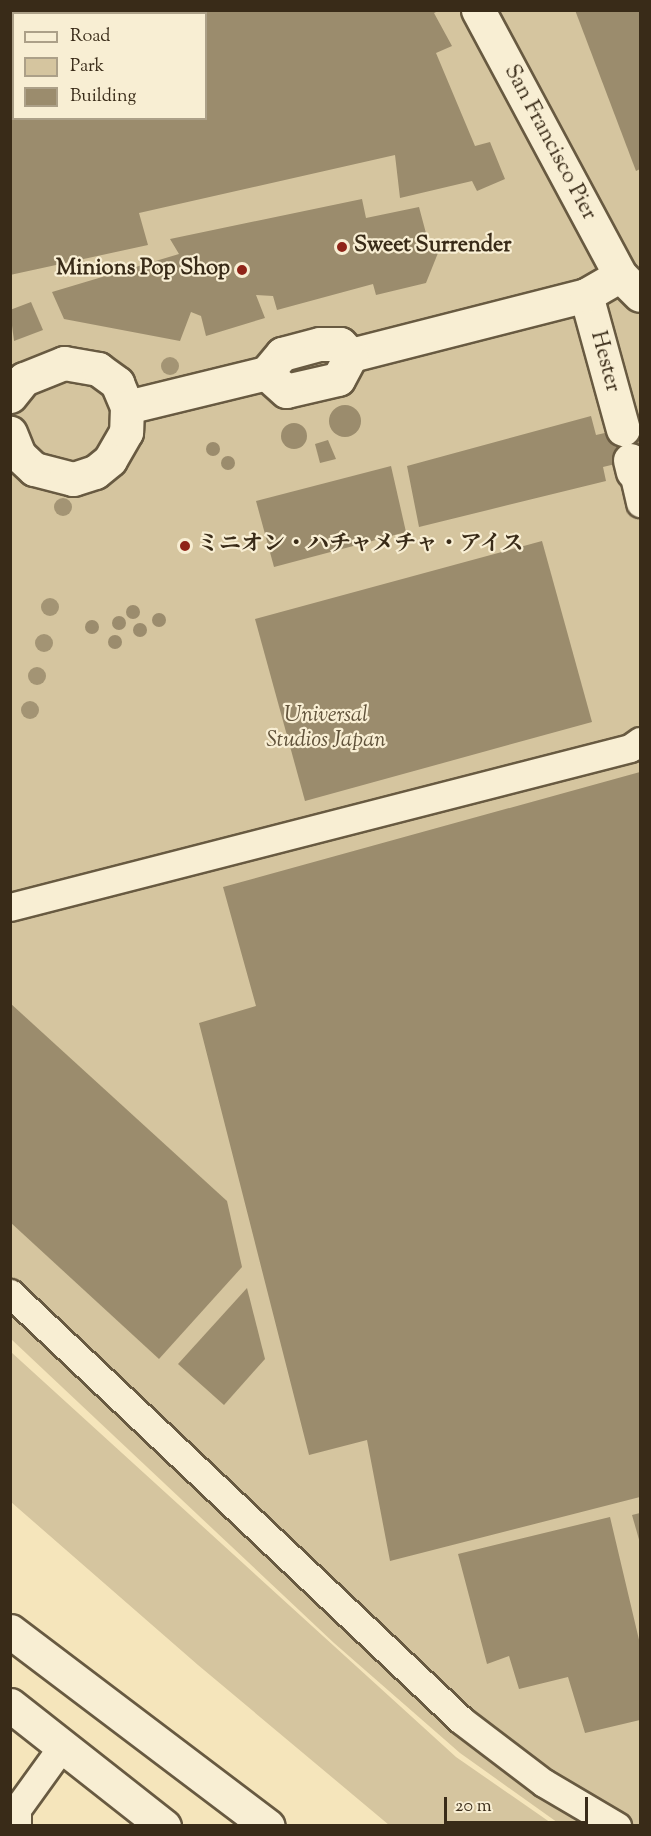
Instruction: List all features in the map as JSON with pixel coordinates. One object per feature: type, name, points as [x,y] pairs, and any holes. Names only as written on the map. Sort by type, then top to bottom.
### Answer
[{"type":"street","name":"San Francisco Pier","points":[[478,10],[630,285]]},
{"type":"street","points":[[127,407],[266,373],[282,354],[320,344],[340,344],[351,356],[630,285]]},
{"type":"street","name":"Hester","points":[[586,295],[622,429]]},
{"type":"street","points":[[10,396],[24,379],[64,363],[98,369],[117,383],[127,407],[126,432],[110,460],[95,472],[74,479],[34,469],[19,455],[10,433]]},
{"type":"street","points":[[10,1630],[268,1826]]},
{"type":"street","points":[[10,1705],[61,1748],[164,1826]]},
{"type":"lane","points":[[631,466],[640,503]]},
{"type":"lane","points":[[10,907],[630,748],[640,741]]},
{"type":"lane","points":[[10,1293],[461,1720],[544,1783],[617,1826]]},
{"type":"lane","points":[[17,1826],[17,1809],[61,1748]]},
{"type":"green space","name":"Universal Studios Japan","points":[[11,11],[640,11],[640,1825],[561,1825],[460,1753],[334,1643],[11,1339]]},
{"type":"green space","points":[[11,1352],[456,1757],[554,1825],[389,1825],[198,1665],[11,1502]]},
{"type":"building","points":[[10,10],[440,10],[434,13],[452,46],[436,53],[475,146],[490,142],[505,179],[477,191],[472,181],[400,198],[395,155],[139,213],[148,245],[10,275]]},
{"type":"building","points":[[575,10],[640,10],[640,169],[636,171]]},
{"type":"building","points":[[362,199],[366,218],[419,207],[427,237],[440,248],[426,283],[376,295],[373,284],[277,310],[273,296],[256,295],[265,318],[206,336],[201,316],[191,312],[180,341],[64,319],[52,292],[179,254],[170,239]]},
{"type":"building","points":[[31,302],[43,330],[14,341],[10,310]]},
{"type":"building","points":[[345,405],[356,410],[361,421],[356,432],[345,437],[334,432],[329,421],[334,410]]},
{"type":"building","points":[[591,416],[596,435],[640,425],[640,458],[603,467],[606,481],[419,527],[407,466]]},
{"type":"building","points":[[294,423],[303,427],[307,436],[303,445],[294,449],[285,445],[281,436],[285,427]]},
{"type":"building","points":[[328,440],[336,459],[320,463],[315,444]]},
{"type":"building","points":[[213,442],[218,444],[220,449],[218,454],[213,456],[208,454],[206,449],[208,444]]},
{"type":"building","points":[[228,456],[233,458],[235,463],[233,468],[228,470],[223,468],[221,463],[223,458]]},
{"type":"building","points":[[391,466],[406,532],[274,567],[256,501]]},
{"type":"building","points":[[542,541],[592,722],[305,801],[255,619]]},
{"type":"building","points":[[133,605],[138,607],[140,612],[138,617],[133,619],[128,617],[126,612],[128,607]]},
{"type":"building","points":[[159,613],[164,615],[166,620],[164,625],[159,627],[154,625],[152,620],[154,615]]},
{"type":"building","points":[[119,616],[124,618],[126,623],[124,628],[119,630],[114,628],[112,623],[114,618]]},
{"type":"building","points":[[92,620],[97,622],[99,627],[97,632],[92,634],[87,632],[85,627],[87,622]]},
{"type":"building","points":[[140,623],[145,625],[147,630],[145,635],[140,637],[135,635],[133,630],[135,625]]},
{"type":"building","points":[[115,635],[120,637],[122,642],[120,647],[115,649],[110,647],[108,642],[110,637]]},
{"type":"building","points":[[640,772],[640,1497],[390,1561],[367,1440],[309,1455],[199,1023],[256,1006],[223,887]]},
{"type":"building","points":[[10,1003],[227,1201],[242,1267],[159,1359],[10,1222]]},
{"type":"building","points":[[247,1288],[265,1359],[224,1405],[178,1364]]},
{"type":"building","points":[[640,1513],[640,1543],[632,1515]]},
{"type":"building","points":[[610,1517],[640,1644],[640,1720],[585,1733],[568,1677],[519,1689],[509,1656],[487,1664],[458,1554]]},
{"type":"place","name":"Sweet Surrender","points":[[342,247]]},
{"type":"place","name":"Minions Pop Shop","points":[[242,270]]},
{"type":"place","name":"ミニオン・ハチャメチャ・アイス","points":[[185,546]]}]
